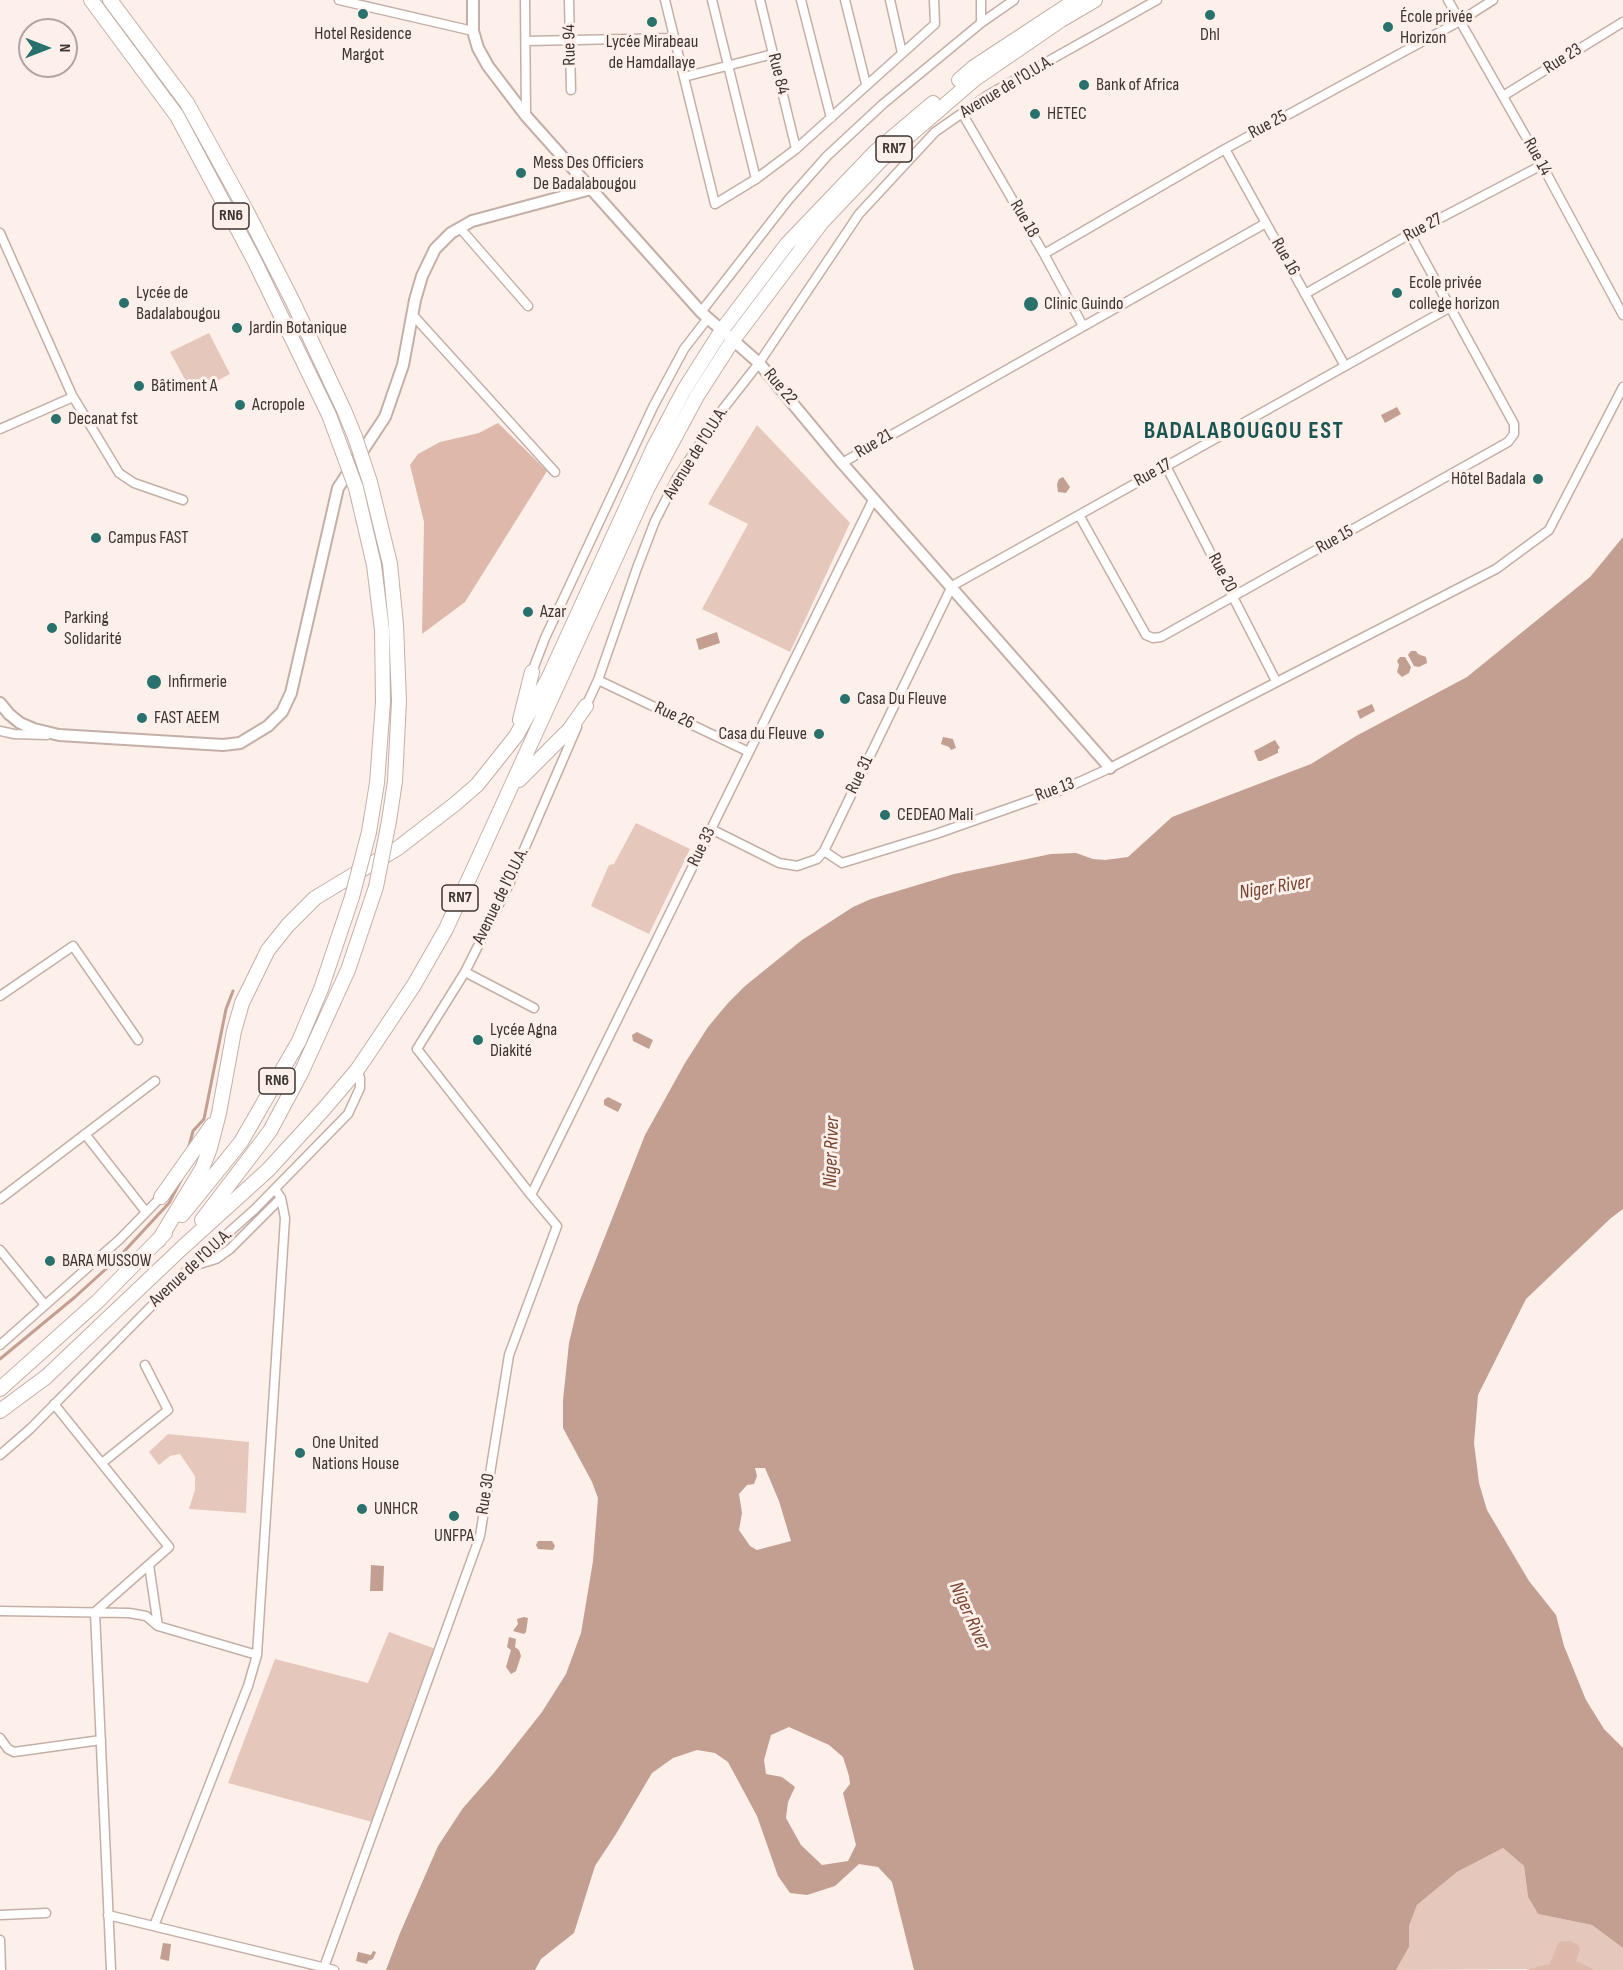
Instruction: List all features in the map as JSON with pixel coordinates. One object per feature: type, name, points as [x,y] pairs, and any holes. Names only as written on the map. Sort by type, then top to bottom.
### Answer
[{"type":"main road","name":"RN6","points":[[0,1389],[97,1302],[187,1210],[241,1142],[299,1041],[321,989],[352,897],[369,832],[377,783],[383,702],[382,630],[374,565],[356,488],[329,415],[254,260],[177,116],[91,0]]},
{"type":"main road","name":"RN6","points":[[110,0],[193,113],[272,261],[344,410],[370,482],[390,564],[396,625],[399,701],[395,782],[376,887],[348,970],[301,1073],[270,1131],[183,1246]]},
{"type":"main road","name":"Avenue de l'O.U.A.","points":[[722,330],[787,244],[875,152],[974,67],[1076,0]]},
{"type":"main road","name":"Avenue de l'O.U.A.","points":[[733,340],[822,222],[881,160],[975,79],[1061,20],[1095,0]]},
{"type":"main road","name":"RN7","points":[[159,1240],[202,1169],[210,1148],[242,1002],[268,950],[288,925],[315,898],[398,848],[462,798],[477,785],[516,736],[548,679],[654,447],[684,390],[722,330]]},
{"type":"main road","name":"RN7","points":[[183,1246],[268,1170],[323,1110],[357,1070],[414,985],[446,929],[647,489],[697,396],[733,340]]},
{"type":"main road","points":[[516,736],[532,672]]},
{"type":"main road","points":[[513,785],[569,730],[586,706]]},
{"type":"main road","points":[[161,1197],[194,1153],[219,1113]]},
{"type":"main road","name":"Avenue de l'O.U.A.","points":[[0,1411],[46,1377],[183,1246]]},
{"type":"street","points":[[339,0],[473,31]]},
{"type":"street","name":"Rue 22","points":[[473,0],[473,31],[478,48],[488,66],[526,116],[704,315],[759,363],[842,463],[1110,768]]},
{"type":"street","points":[[525,0],[526,116]]},
{"type":"street","name":"Rue 94","points":[[569,0],[572,90]]},
{"type":"street","points":[[664,0],[715,204],[756,179],[796,148],[934,24],[934,0]]},
{"type":"street","points":[[712,0],[756,179]]},
{"type":"street","name":"Rue 84","points":[[760,0],[796,148]]},
{"type":"street","points":[[801,0],[831,118]]},
{"type":"street","points":[[845,0],[866,84]]},
{"type":"street","points":[[890,0],[902,53]]},
{"type":"street","points":[[981,0],[981,23]]},
{"type":"street","points":[[532,672],[545,638],[653,407],[704,315],[789,199],[827,156],[883,104],[981,23],[1014,0]]},
{"type":"street","name":"Avenue de l'O.U.A.","points":[[417,1049],[465,972],[510,882],[598,680],[636,568],[655,521],[677,478],[759,363],[859,214],[935,132],[988,95],[1157,0]]},
{"type":"street","name":"Rue 14","points":[[1448,0],[1542,165],[1623,315]]},
{"type":"street","name":"Rue 25","points":[[1044,254],[1225,148],[1460,21],[1493,0]]},
{"type":"street","name":"Rue 23","points":[[1503,96],[1623,22]]},
{"type":"street","points":[[526,41],[674,39]]},
{"type":"street","points":[[684,77],[773,54]]},
{"type":"street","name":"Rue 18","points":[[962,113],[1083,326]]},
{"type":"street","name":"Rue 16","points":[[1225,148],[1346,366]]},
{"type":"street","name":"Rue 27","points":[[1305,294],[1410,234],[1542,165]]},
{"type":"street","points":[[0,731],[14,734],[223,745],[240,743],[254,737],[268,726],[282,712],[291,693],[300,662],[338,488],[385,417],[403,364],[422,276],[435,249],[451,233],[472,221],[591,189]]},
{"type":"street","name":"Rue 21","points":[[842,463],[1266,223]]},
{"type":"street","points":[[460,228],[528,306]]},
{"type":"street","points":[[0,233],[73,397],[119,473],[134,483],[183,500]]},
{"type":"street","points":[[1410,234],[1449,308]]},
{"type":"street","name":"Rue 17","points":[[952,586],[1449,308]]},
{"type":"street","name":"Rue 15","points":[[1079,515],[1146,635],[1153,638],[1161,637],[1234,597],[1508,442],[1514,434],[1514,424],[1449,308]]},
{"type":"street","points":[[412,314],[555,472]]},
{"type":"street","name":"Rue 13","points":[[824,851],[842,863],[936,834],[1066,788],[1110,768],[1496,568],[1549,530],[1623,387]]},
{"type":"street","points":[[0,429],[73,397]]},
{"type":"street","name":"Rue 20","points":[[1166,466],[1276,681]]},
{"type":"street","name":"Rue 33","points":[[531,1195],[874,498]]},
{"type":"street","name":"Rue 31","points":[[824,851],[952,586]]},
{"type":"street","name":"Rue 26","points":[[598,680],[749,752]]},
{"type":"street","points":[[0,703],[21,723],[34,729],[59,735]]},
{"type":"street","points":[[711,829],[779,862],[797,866],[817,859],[824,851]]},
{"type":"street","points":[[0,996],[73,946],[138,1040]]},
{"type":"street","points":[[465,972],[534,1008]]},
{"type":"street","name":"Rue 30","points":[[323,1969],[480,1536],[509,1355],[557,1226],[417,1049]]},
{"type":"street","name":"Avenue de l'O.U.A.","points":[[0,1455],[189,1268],[255,1209],[348,1114],[360,1088],[357,1070]]},
{"type":"street","points":[[0,1199],[155,1081]]},
{"type":"street","points":[[85,1134],[146,1212]]},
{"type":"street","points":[[154,1926],[248,1686],[257,1655],[285,1218],[281,1198],[275,1189]]},
{"type":"street","points":[[0,1345],[120,1239],[161,1197]]},
{"type":"street","points":[[189,1268],[216,1259],[230,1249],[281,1198]]},
{"type":"street","points":[[0,1250],[45,1305]]},
{"type":"street","points":[[102,1463],[168,1410],[145,1365]]},
{"type":"street","points":[[54,1404],[169,1547],[95,1612]]},
{"type":"street","points":[[149,1565],[158,1626]]},
{"type":"street","points":[[0,1611],[129,1613],[146,1616],[158,1626],[257,1655]]},
{"type":"street","points":[[95,1612],[111,1970]]},
{"type":"street","points":[[0,1738],[8,1749],[14,1752],[100,1740]]},
{"type":"street","points":[[0,1915],[46,1913]]},
{"type":"street","points":[[108,1916],[334,1970]]},
{"type":"street","points":[[0,1940],[1,1970]]},
{"type":"shaded area","points":[[209,333],[230,374],[193,394],[170,352]]},
{"type":"shaded area","points":[[498,423],[547,471],[465,602],[422,634],[424,522],[410,465],[418,454],[440,442],[479,433]]},
{"type":"shaded area","points":[[757,425],[850,523],[790,652],[702,609],[748,524],[708,504]]},
{"type":"shaded area","points":[[636,823],[690,849],[649,934],[591,906],[609,865],[614,864]]},
{"type":"shaded area","points":[[168,1434],[249,1442],[246,1513],[189,1509],[195,1490],[195,1476],[180,1454],[170,1456],[159,1465],[149,1452]]},
{"type":"shaded area","points":[[389,1632],[441,1651],[380,1824],[228,1783],[275,1659],[368,1683]]},
{"type":"shaded area","points":[[1503,1848],[1524,1866],[1528,1897],[1538,1914],[1592,1925],[1623,1948],[1623,1970],[1596,1970],[1575,1961],[1560,1942],[1549,1964],[1536,1969],[1396,1970],[1409,1947],[1409,1926],[1417,1905],[1457,1872]]},
{"type":"shaded area","points":[[1570,1941],[1578,1945],[1580,1949],[1576,1961],[1596,1970],[1526,1970],[1549,1964],[1559,1942]]},
{"type":"water","points":[[1397,407],[1401,414],[1385,423],[1381,415]]},
{"type":"water","points":[[1063,477],[1070,487],[1066,493],[1058,492],[1057,484]]},
{"type":"water","name":"Niger River","points":[[1623,537],[1623,1209],[1526,1299],[1478,1395],[1474,1443],[1479,1483],[1487,1510],[1529,1581],[1556,1615],[1564,1646],[1586,1700],[1604,1729],[1623,1748],[1623,1948],[1592,1925],[1538,1914],[1528,1897],[1524,1866],[1503,1848],[1457,1872],[1417,1905],[1409,1926],[1409,1947],[1396,1970],[914,1970],[892,1882],[878,1867],[859,1864],[835,1886],[807,1895],[790,1893],[778,1876],[757,1816],[728,1762],[715,1753],[697,1750],[673,1758],[652,1773],[595,1866],[574,1933],[541,1959],[535,1970],[386,1970],[438,1846],[463,1808],[542,1712],[566,1674],[581,1633],[593,1561],[598,1498],[563,1428],[563,1400],[569,1343],[578,1305],[645,1135],[685,1063],[708,1027],[728,1003],[745,986],[802,940],[853,907],[871,899],[954,874],[1051,854],[1076,853],[1093,859],[1105,860],[1128,857],[1172,817],[1311,764],[1356,736],[1467,677],[1590,577]],"holes":[[[755,1468],[765,1468],[779,1501],[791,1541],[757,1550],[750,1546],[739,1530],[742,1513],[739,1494],[747,1485],[754,1484],[757,1476]],[[789,1727],[829,1745],[843,1757],[850,1784],[843,1793],[856,1845],[848,1861],[822,1865],[801,1845],[786,1818],[788,1802],[795,1787],[782,1777],[766,1774],[764,1760],[771,1735]]]},
{"type":"water","points":[[717,632],[720,643],[699,650],[696,639]]},
{"type":"water","points":[[1411,651],[1416,651],[1426,657],[1427,663],[1419,667],[1414,666],[1408,655]]},
{"type":"water","points":[[1400,657],[1405,657],[1411,667],[1409,673],[1402,677],[1397,672],[1399,665],[1397,661]]},
{"type":"water","points":[[1372,704],[1375,711],[1360,719],[1357,711]]},
{"type":"water","points":[[943,737],[953,739],[956,748],[951,750],[941,744]]},
{"type":"water","points":[[1275,740],[1280,748],[1278,753],[1258,761],[1254,751]]},
{"type":"water","points":[[637,1032],[653,1040],[649,1049],[633,1041],[632,1035]]},
{"type":"water","points":[[608,1097],[622,1104],[618,1112],[604,1105],[604,1100]]},
{"type":"water","points":[[538,1541],[552,1541],[555,1546],[553,1550],[538,1549],[536,1545]]},
{"type":"water","points":[[371,1565],[384,1566],[383,1591],[370,1591]]},
{"type":"water","points":[[528,1618],[526,1632],[524,1634],[513,1631],[518,1624],[517,1619]]},
{"type":"water","points":[[509,1637],[516,1639],[515,1647],[521,1656],[516,1671],[511,1674],[506,1667],[511,1650],[507,1647]]},
{"type":"water","points":[[163,1943],[171,1944],[169,1961],[160,1959]]},
{"type":"water","points":[[373,1951],[376,1952],[373,1959],[367,1964],[356,1961],[358,1952],[371,1955]]},
{"type":"waterway","points":[[188,1150],[193,1131],[204,1119],[226,1009],[233,991]]},
{"type":"waterway","points":[[0,1359],[118,1258],[169,1203],[181,1180]]},
{"type":"place","name":"Hotel Residence Margot","points":[[363,14]]},
{"type":"place","name":"Dhl","points":[[1210,15]]},
{"type":"place","name":"Lycée Mirabeau de Hamdallaye","points":[[652,22]]},
{"type":"place","name":"École privée Horizon","points":[[1388,27]]},
{"type":"place","name":"Bank of Africa","points":[[1084,85]]},
{"type":"place","name":"HETEC","points":[[1035,114]]},
{"type":"place","name":"Mess Des Officiers De Badalabougou","points":[[521,173]]},
{"type":"place","name":"Ecole privée college horizon","points":[[1397,293]]},
{"type":"place","name":"Lycée de Badalabougou","points":[[124,303]]},
{"type":"place","name":"Clinic Guindo","points":[[1031,304]]},
{"type":"place","name":"Jardin Botanique","points":[[237,328]]},
{"type":"place","name":"Bâtiment A","points":[[139,386]]},
{"type":"place","name":"Acropole","points":[[240,405]]},
{"type":"place","name":"Decanat fst","points":[[56,419]]},
{"type":"place","name":"Hôtel Badala","points":[[1538,479]]},
{"type":"place","name":"Campus FAST","points":[[96,538]]},
{"type":"place","name":"Azar","points":[[528,612]]},
{"type":"place","name":"Parking Solidarité","points":[[52,628]]},
{"type":"place","name":"Infirmerie","points":[[154,682]]},
{"type":"place","name":"Casa Du Fleuve","points":[[845,699]]},
{"type":"place","name":"FAST AEEM","points":[[142,718]]},
{"type":"place","name":"Casa du Fleuve","points":[[819,734]]},
{"type":"place","name":"CEDEAO Mali","points":[[885,815]]},
{"type":"place","name":"Lycée Agna Diakité","points":[[478,1040]]},
{"type":"place","name":"BARA MUSSOW","points":[[50,1261]]},
{"type":"place","name":"One United Nations House","points":[[300,1453]]},
{"type":"place","name":"UNHCR","points":[[362,1509]]},
{"type":"place","name":"UNFPA","points":[[454,1516]]},
{"type":"district","name":"BADALABOUGOU EST","points":[[1244,432]]}]
